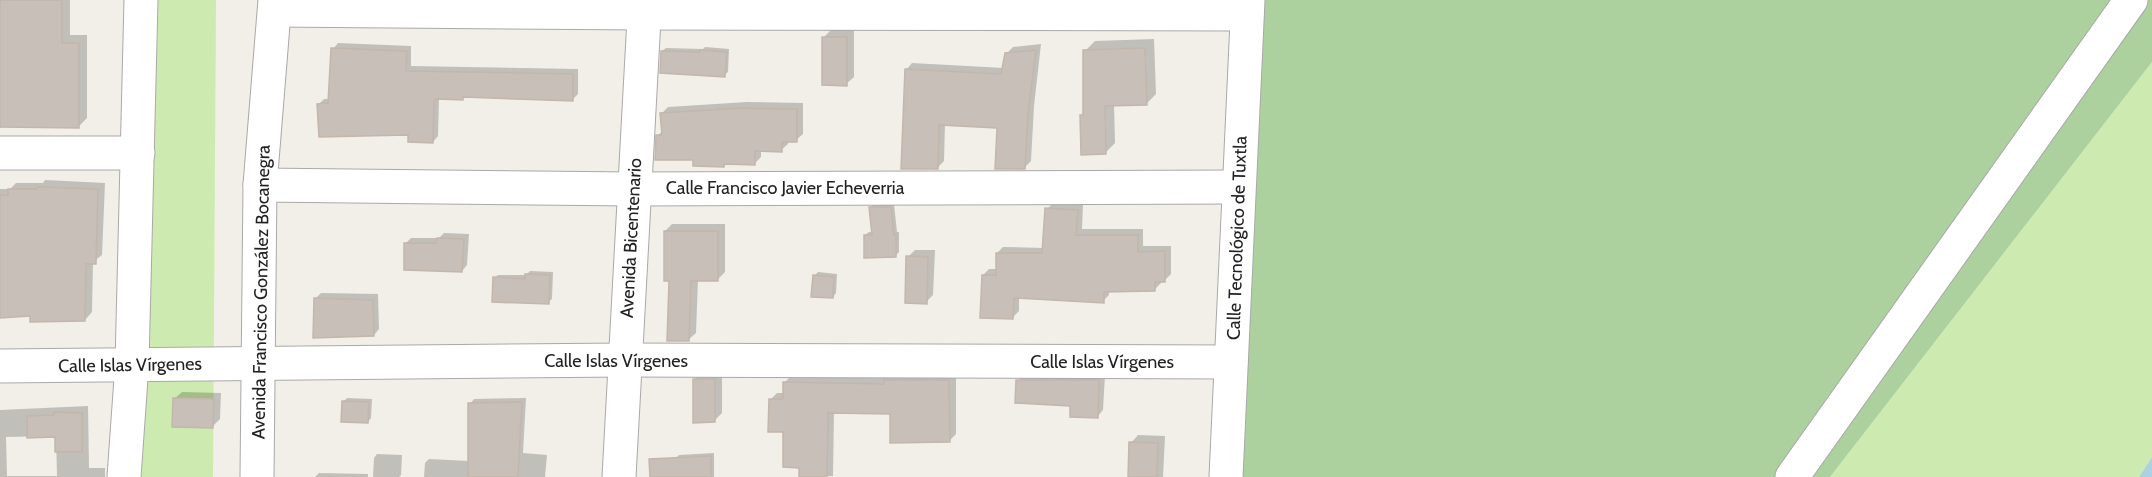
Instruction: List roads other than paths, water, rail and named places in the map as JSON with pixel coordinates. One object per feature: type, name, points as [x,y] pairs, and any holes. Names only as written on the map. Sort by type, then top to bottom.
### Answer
[{"type":"street","points":[[124,477],[132,364],[141,0]]},
{"type":"street","points":[[1792,477],[2131,0]]},
{"type":"street","points":[[275,5],[1248,7]]},
{"type":"street","name":"Avenida Francisco González Bocanegra","points":[[257,477],[260,185],[275,5]]},
{"type":"street","name":"Avenida Bicentenario","points":[[619,477],[633,189],[645,7]]},
{"type":"street","name":"Calle Tecnológico de Tuxtla","points":[[1226,477],[1248,7]]},
{"type":"street","points":[[0,153],[138,153]]},
{"type":"street","name":"Calle Francisco Javier Echeverria","points":[[260,185],[633,189],[1238,187]]},
{"type":"street","name":"Calle Islas Vírgenes","points":[[0,366],[625,360],[1231,362]]},
{"type":"water","points":[[2152,457],[2152,477],[2139,477]]}]
